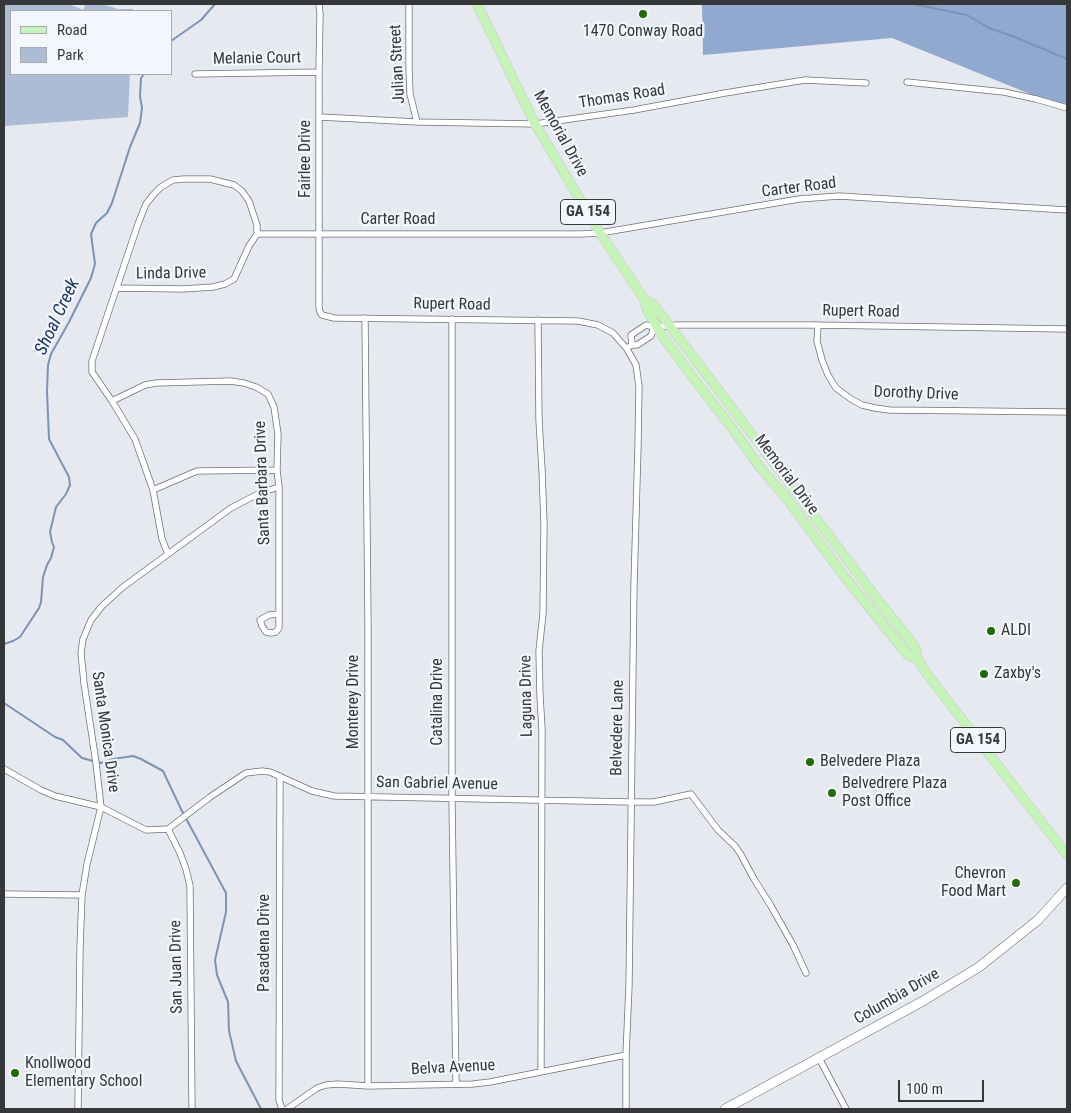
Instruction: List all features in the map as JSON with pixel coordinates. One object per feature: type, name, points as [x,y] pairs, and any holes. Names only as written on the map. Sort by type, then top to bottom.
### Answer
[{"type":"main road","name":"Memorial Drive","points":[[477,4],[535,124],[600,233],[644,299],[655,326],[844,576],[908,655],[918,660]]},
{"type":"main road","name":"Memorial Drive","points":[[644,299],[653,304],[915,647],[918,660],[938,688],[1067,855]]},
{"type":"main road","name":"Columbia Drive","points":[[726,1109],[736,1107],[819,1058],[923,1001],[979,967],[1038,920],[1067,888]]},
{"type":"street","name":"Fairlee Drive","points":[[319,4],[319,307],[322,315]]},
{"type":"street","name":"Julian Street","points":[[409,4],[410,94],[417,122]]},
{"type":"street","name":"Melanie Court","points":[[195,74],[319,72]]},
{"type":"street","name":"Thomas Road","points":[[320,117],[417,122],[535,124],[634,110],[805,80],[866,83]]},
{"type":"street","points":[[907,82],[1004,92],[1067,108]]},
{"type":"street","points":[[168,554],[162,539],[153,490],[136,439],[92,372],[92,361],[138,224],[146,204],[161,187],[173,180],[210,180],[234,185],[242,191],[249,201],[257,225],[257,234]]},
{"type":"street","name":"Carter Road","points":[[257,234],[600,233],[799,199],[839,196],[1067,210]]},
{"type":"street","name":"Linda Drive","points":[[117,288],[183,289],[213,287],[225,284],[234,279],[249,246],[257,234]]},
{"type":"street","name":"Rupert Road","points":[[322,315],[334,318],[578,321],[598,325],[613,333],[629,347]]},
{"type":"street","name":"Monterey Drive","points":[[365,318],[368,1086]]},
{"type":"street","name":"Catalina Drive","points":[[452,319],[452,799],[456,1084]]},
{"type":"street","name":"Laguna Drive","points":[[538,320],[539,420],[544,524],[543,613],[539,652],[542,729],[541,1072]]},
{"type":"street","name":"Rupert Road","points":[[629,347],[631,335],[646,325],[1067,330]]},
{"type":"street","points":[[629,347],[637,345],[651,336],[655,326]]},
{"type":"street","name":"Dorothy Drive","points":[[818,326],[817,341],[828,375],[836,388],[850,399],[862,405],[889,410],[1067,412]]},
{"type":"street","name":"Belvedere Lane","points":[[626,1109],[639,386],[636,365],[629,347]]},
{"type":"street","name":"Santa Barbara Drive","points":[[112,401],[145,385],[156,383],[230,381],[256,387],[268,394],[274,407],[278,434],[279,614]]},
{"type":"street","points":[[153,490],[197,471],[278,470]]},
{"type":"street","name":"Santa Monica Drive","points":[[78,1109],[82,895],[87,864],[101,807],[84,683],[81,653],[83,639],[91,620],[102,606],[123,587],[231,508],[260,493],[279,487]]},
{"type":"street","points":[[4,769],[41,790],[55,796],[101,807],[146,830],[168,829]]},
{"type":"street","name":"San Gabriel Avenue","points":[[168,829],[246,773],[262,771],[280,776],[312,791],[334,796],[654,802],[691,794],[718,830],[740,853],[772,906],[806,973]]},
{"type":"street","name":"Pasadena Drive","points":[[280,776],[278,1100],[282,1109]]},
{"type":"street","name":"San Juan Drive","points":[[168,829],[180,853],[190,886],[192,1109]]},
{"type":"street","points":[[4,894],[82,895]]},
{"type":"street","name":"Belva Avenue","points":[[287,1109],[317,1088],[326,1085],[473,1084],[626,1055]]},
{"type":"street","points":[[819,1058],[846,1109]]},
{"type":"green space","points":[[4,4],[69,4],[83,10],[10,10],[10,75],[130,75],[128,117],[4,126]]},
{"type":"green space","points":[[86,4],[102,4],[118,9],[133,9],[83,10]]},
{"type":"shaded area","points":[[702,4],[1067,4],[1067,109],[892,38],[703,55]]},
{"type":"waterway","name":"Shoal Creek","points":[[172,40],[201,20],[215,4]]},
{"type":"waterway","points":[[913,4],[967,15],[989,28],[1067,59]]},
{"type":"waterway","name":"Shoal Creek","points":[[4,644],[20,637],[39,608],[43,577],[54,547],[50,532],[56,507],[70,485],[69,477],[49,439],[48,365],[51,354],[91,278],[95,264],[91,234],[96,223],[107,213],[112,203],[130,147],[140,123],[142,108],[140,96],[141,78],[143,75]]},
{"type":"waterway","points":[[4,703],[55,737],[63,740],[82,758],[93,761]]},
{"type":"waterway","points":[[98,762],[133,756],[163,771],[226,893],[226,912],[215,960],[217,975],[228,1002],[229,1031],[236,1061],[261,1109]]},
{"type":"place","name":"1470 Conway Road","points":[[643,14]]},
{"type":"place","name":"ALDI","points":[[991,631]]},
{"type":"place","name":"Zaxby's","points":[[984,674]]},
{"type":"place","name":"Belvedere Plaza","points":[[810,762]]},
{"type":"place","name":"Belvedrere Plaza Post Office","points":[[832,793]]},
{"type":"place","name":"Chevron Food Mart","points":[[1016,883]]},
{"type":"place","name":"Knollwood Elementary School","points":[[15,1073]]}]
